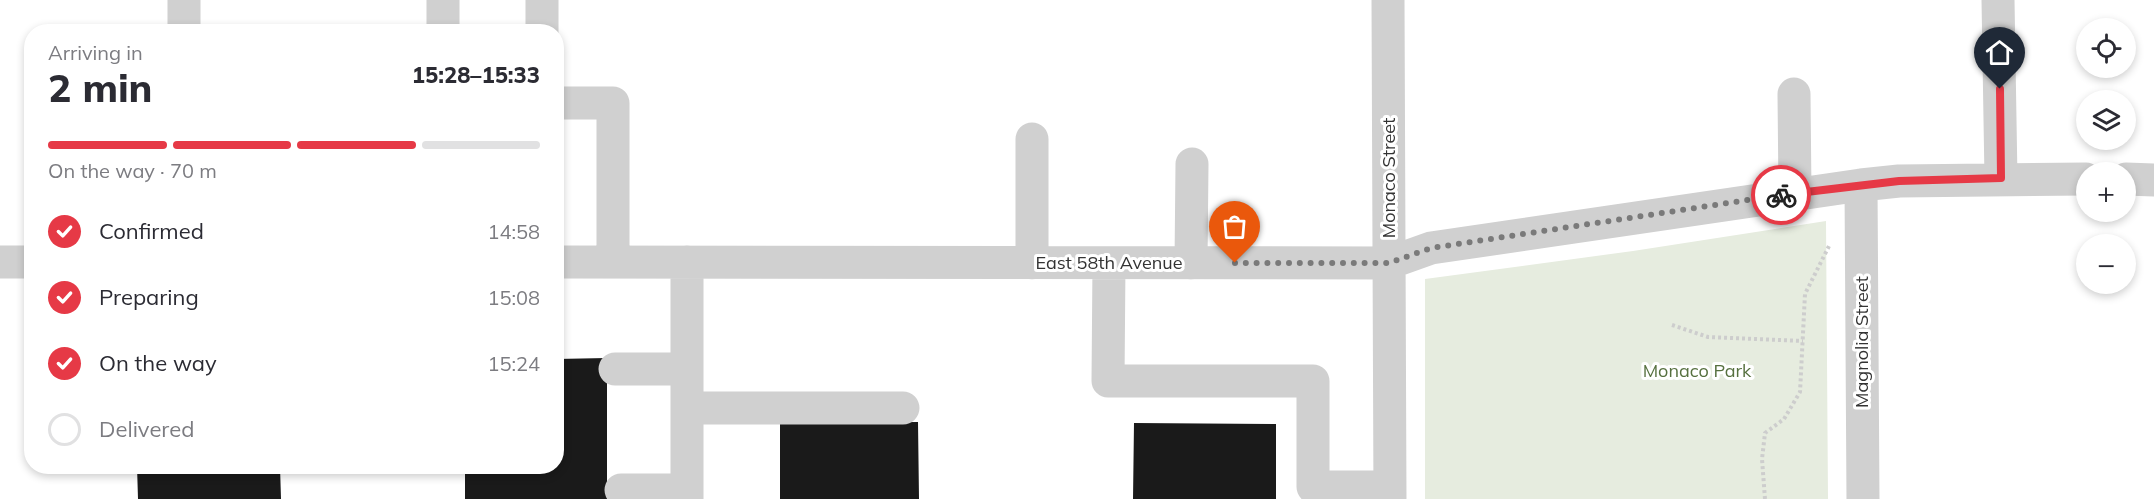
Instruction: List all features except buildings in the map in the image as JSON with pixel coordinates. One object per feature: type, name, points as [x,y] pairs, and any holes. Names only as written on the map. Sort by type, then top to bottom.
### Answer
[{"type":"street","points":[[184,0],[184,24]]},
{"type":"street","points":[[443,0],[443,24]]},
{"type":"street","points":[[542,0],[542,24]]},
{"type":"street","name":"Monaco Street","points":[[1389,0],[1390,493]]},
{"type":"street","points":[[1998,0],[2001,178]]},
{"type":"street","points":[[1794,94],[1795,193]]},
{"type":"street","points":[[564,103],[613,103],[613,262]]},
{"type":"street","points":[[1032,139],[1032,263]]},
{"type":"street","points":[[1191,263],[1192,164]]},
{"type":"street","name":"East 58th Avenue","points":[[564,262],[1389,263],[1431,248],[1861,184],[2001,178],[2076,179]]},
{"type":"street","points":[[2136,179],[2154,180]]},
{"type":"street","name":"Magnolia Street","points":[[1861,184],[1863,499]]},
{"type":"street","points":[[0,262],[24,262]]},
{"type":"street","points":[[621,490],[687,494],[687,262]]},
{"type":"street","points":[[1108,263],[1108,381],[1313,381],[1313,487],[1390,493]]},
{"type":"street","points":[[615,369],[687,369]]},
{"type":"street","points":[[687,408],[903,408]]},
{"type":"path","points":[[1764,499],[1762,459],[1765,433],[1784,419],[1800,392],[1804,294],[1830,244]]},
{"type":"path","points":[[1672,325],[1707,337],[1803,341]]},
{"type":"green space","name":"Monaco Park","points":[[1826,221],[1828,499],[1425,499],[1425,279],[1633,251]]},
{"type":"way so far","points":[[1235,263],[1389,263],[1431,248],[1781,195]]},
{"type":"route","points":[[1781,195],[1899,181],[2001,178],[2000,89]]}]
